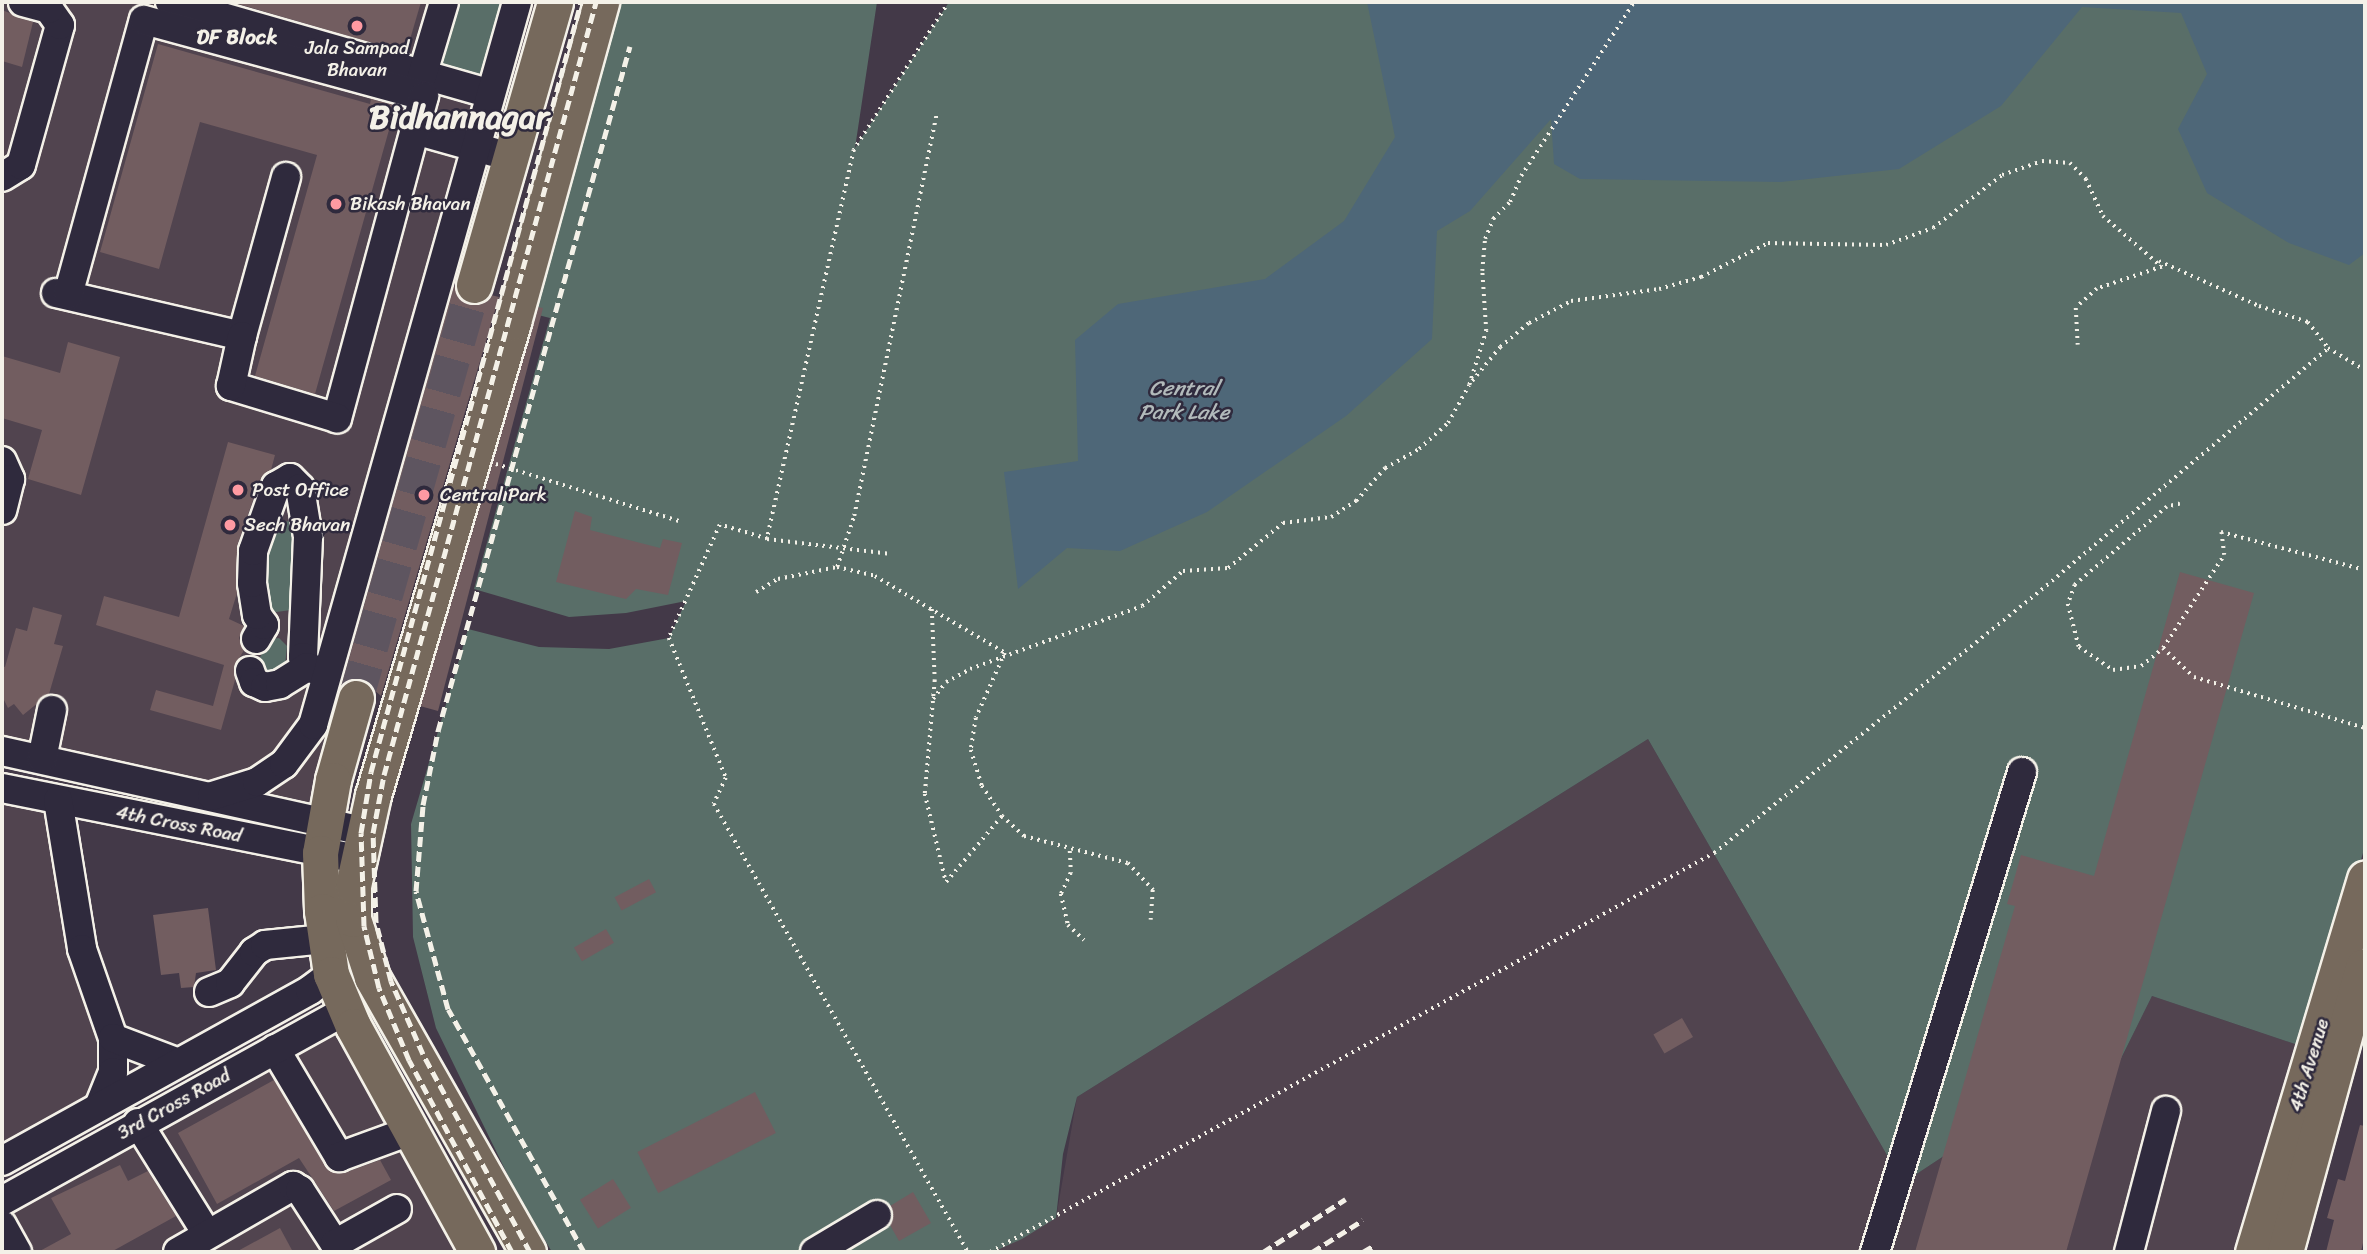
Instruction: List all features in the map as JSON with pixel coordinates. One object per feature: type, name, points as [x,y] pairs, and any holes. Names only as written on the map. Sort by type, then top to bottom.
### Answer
[{"type":"main road","points":[[474,285],[555,2]]},
{"type":"main road","points":[[528,1252],[372,977],[354,919],[360,845],[601,2]]},
{"type":"main road","points":[[356,698],[323,837],[325,939],[331,974],[410,1131],[477,1252]]},
{"type":"main road","name":"4th Avenue","points":[[2285,1252],[2280,1212],[2365,878]]},
{"type":"main road","name":"4th Avenue","points":[[2253,1252],[2280,1212],[2365,959]]},
{"type":"street","points":[[2,177],[21,165],[61,25],[49,9],[23,2]]},
{"type":"street","points":[[170,2],[490,94]]},
{"type":"street","points":[[422,76],[444,2]]},
{"type":"street","points":[[212,796],[257,782],[302,746],[313,724],[317,671],[517,2]]},
{"type":"street","points":[[242,336],[62,294],[144,20],[424,96],[337,418],[231,386],[286,177]]},
{"type":"street","points":[[415,130],[512,157]]},
{"type":"street","points":[[2,461],[10,479],[2,510]]},
{"type":"street","points":[[304,636],[276,622],[260,632],[251,583],[253,551],[276,485],[290,478],[300,488],[308,537],[304,636],[317,671]]},
{"type":"street","points":[[250,671],[254,682],[265,687],[317,671]]},
{"type":"street","points":[[42,759],[52,710]]},
{"type":"street","points":[[2,751],[212,796],[323,837]]},
{"type":"street","points":[[1875,1252],[2022,772]]},
{"type":"street","name":"4th Cross Road","points":[[2,788],[58,800],[323,837],[360,845]]},
{"type":"street","points":[[58,800],[82,949],[113,1038],[113,1072],[99,1106]]},
{"type":"street","points":[[209,992],[230,983],[248,958],[265,945],[325,939]]},
{"type":"street","points":[[38,1179],[12,1155],[310,990],[331,974]]},
{"type":"street","name":"3rd Cross Road","points":[[2,1201],[138,1123],[347,1010]]},
{"type":"street","points":[[113,1038],[176,1062]]},
{"type":"street","points":[[275,1049],[339,1157],[410,1131]]},
{"type":"street","points":[[2129,1252],[2166,1111]]},
{"type":"street","points":[[138,1123],[207,1234]]},
{"type":"street","points":[[178,1252],[293,1186],[300,1189],[335,1244],[397,1209]]},
{"type":"street","points":[[815,1252],[877,1215]]},
{"type":"street","points":[[2,1225],[17,1252]]},
{"type":"path","points":[[767,539],[854,150],[948,2]]},
{"type":"path","points":[[1469,385],[1486,331],[1482,271],[1485,240],[1493,219],[1510,202],[1521,176],[1634,2]]},
{"type":"path","points":[[837,567],[854,516],[937,113]]},
{"type":"path","points":[[933,699],[946,682],[1005,653],[1142,606],[1183,570],[1228,568],[1283,523],[1331,517],[1356,501],[1385,468],[1419,449],[1448,423],[1469,385],[1500,347],[1530,324],[1571,301],[1659,289],[1701,278],[1768,243],[1886,245],[1933,228],[2002,175],[2042,161],[2070,163],[2086,179],[2103,216],[2162,267],[2097,289],[2076,308],[2078,345]]},
{"type":"path","points":[[2155,259],[2248,302],[2308,322],[2328,348],[2365,370]]},
{"type":"path","points":[[990,1252],[1714,853],[2041,590],[2328,348]]},
{"type":"path","points":[[473,457],[682,522]]},
{"type":"path","points":[[2180,504],[2167,507],[2075,585],[2068,604],[2079,647],[2113,670],[2141,666],[2163,648],[2224,555],[2221,532],[2365,570]]},
{"type":"path","points":[[891,554],[767,539],[720,525],[669,638],[726,778],[714,804],[968,1252]]},
{"type":"path","points":[[756,592],[778,579],[837,567],[875,576],[1005,653]]},
{"type":"path","points":[[932,610],[933,699],[925,794],[946,882],[1002,816]]},
{"type":"path","points":[[2163,648],[2194,677],[2365,728]]},
{"type":"path","points":[[1005,653],[976,718],[971,750],[982,786],[1002,816],[1024,836],[1068,850],[1128,863],[1153,890],[1151,920]]},
{"type":"path","points":[[1068,850],[1072,853],[1071,873],[1061,894],[1068,925],[1084,940]]},
{"type":"shaded area","points":[[2,2],[546,2],[474,258],[393,512],[312,809],[2,743]]},
{"type":"shaded area","points":[[1648,739],[1903,1183],[2024,1103],[2092,1117],[2152,996],[2307,1048],[2243,1252],[993,1252],[1056,1218],[1077,1097]]},
{"type":"shaded area","points":[[2,797],[50,807],[104,1072],[93,1099],[9,1148],[2,1137]]},
{"type":"shaded area","points":[[334,1034],[457,1252],[2,1252],[2,1218]]},
{"type":"green space","points":[[460,2],[502,2],[481,77],[442,66]]},
{"type":"green space","points":[[611,2],[877,2],[855,148],[949,2],[2365,2],[2365,846],[2307,1048],[2152,996],[2092,1117],[2024,1103],[1903,1183],[1648,739],[1077,1097],[1063,1154],[1056,1218],[1022,1239],[993,1252],[552,1252],[516,1192],[436,1028],[413,937],[411,824],[468,629],[539,647],[609,649],[669,638],[686,601],[626,613],[569,617],[474,589],[550,318],[530,313]]},
{"type":"green space","points":[[288,521],[296,525],[291,610],[269,613],[257,586],[272,529]]},
{"type":"green space","points":[[279,638],[287,646],[285,666],[269,680],[258,661],[270,639]]},
{"type":"water","name":"Central Park Lake","points":[[1367,2],[2365,2],[2365,253],[2349,265],[2289,243],[2207,193],[2178,129],[2207,74],[2181,13],[2082,7],[2001,106],[1899,169],[1781,182],[1580,179],[1554,164],[1551,119],[1470,211],[1437,231],[1432,339],[1346,416],[1207,512],[1120,551],[1067,548],[1018,589],[1004,472],[1078,461],[1075,340],[1118,304],[1265,279],[1344,221],[1395,137]]},
{"type":"building","name":"Jala Sampad Bhavan","points":[[232,2],[421,2],[406,53]]},
{"type":"building","points":[[2,10],[33,22],[22,67],[2,61]]},
{"type":"building","name":"Bikash Bhavan","points":[[158,44],[370,104],[371,99],[396,105],[315,394],[255,376],[317,155],[200,122],[159,269],[100,252]]},
{"type":"building","points":[[454,285],[459,298],[469,304],[480,304],[491,295],[499,297],[381,696],[362,679],[342,684]]},
{"type":"building","points":[[538,307],[543,308],[438,711],[420,706]]},
{"type":"building","points":[[68,342],[120,357],[81,495],[28,479],[42,430],[2,418],[2,356],[60,373]]},
{"type":"building","name":"Sech Bhavan","points":[[228,442],[275,455],[271,470],[260,480],[237,546],[237,593],[229,619],[244,626],[239,638],[244,650],[234,667],[235,680],[221,730],[150,710],[156,690],[213,706],[224,665],[96,625],[104,596],[179,617]]},
{"type":"building","points":[[575,511],[592,517],[590,530],[660,548],[663,539],[682,543],[668,595],[636,589],[626,599],[556,582]]},
{"type":"building","points":[[2180,572],[2254,593],[2066,1252],[1915,1252],[2015,906],[2007,904],[2021,855],[2094,876]]},
{"type":"building","points":[[33,607],[62,615],[54,644],[63,646],[49,694],[23,715],[14,704],[8,708],[2,696],[2,666],[5,667],[16,628],[27,631]]},
{"type":"building","points":[[649,879],[656,892],[622,911],[615,897]]},
{"type":"building","points":[[208,908],[216,970],[196,973],[194,987],[181,988],[179,973],[161,975],[153,915]]},
{"type":"building","points":[[606,929],[614,943],[582,961],[574,948]]},
{"type":"building","points":[[1682,1018],[1693,1037],[1664,1054],[1653,1034]]},
{"type":"building","points":[[274,1080],[330,1171],[344,1173],[380,1160],[391,1180],[334,1211],[299,1158],[217,1204],[178,1133]]},
{"type":"building","points":[[755,1092],[776,1133],[658,1193],[637,1152]]},
{"type":"building","points":[[2360,1125],[2365,1126],[2365,1234],[2361,1252],[2326,1252],[2334,1220],[2327,1218],[2338,1179],[2345,1181]]},
{"type":"building","points":[[120,1165],[128,1181],[148,1171],[176,1216],[111,1252],[38,1252],[71,1234],[51,1198]]},
{"type":"building","points":[[613,1179],[631,1208],[598,1229],[580,1200]]},
{"type":"building","points":[[913,1192],[931,1223],[899,1241],[890,1225],[890,1206]]},
{"type":"building","points":[[280,1228],[293,1252],[236,1252]]},
{"type":"tunnel","points":[[356,698],[474,285]]},
{"type":"railway","points":[[512,1252],[409,1060],[379,988],[364,926],[361,833],[371,772],[581,2]]},
{"type":"railway","points":[[530,1252],[423,1054],[391,981],[376,922],[373,833],[384,775],[596,2]]},
{"type":"railway","points":[[584,1252],[448,1009],[416,891],[423,805],[438,731],[630,46]]},
{"type":"railway","points":[[1263,1252],[1346,1199]]},
{"type":"railway","points":[[1312,1252],[1363,1220]]},
{"type":"railway","points":[[1363,1252],[1373,1246]]},
{"type":"place","name":"Jala Sampad Bhavan","points":[[357,26]]},
{"type":"place","name":"Bikash Bhavan","points":[[336,204]]},
{"type":"place","name":"Post Office","points":[[238,490]]},
{"type":"place","name":"Central Park","points":[[424,495]]},
{"type":"place","name":"Sech Bhavan","points":[[230,525]]},
{"type":"district","name":"DF Block","points":[[237,37]]},
{"type":"district","name":"Bidhannagar","points":[[459,118]]}]
